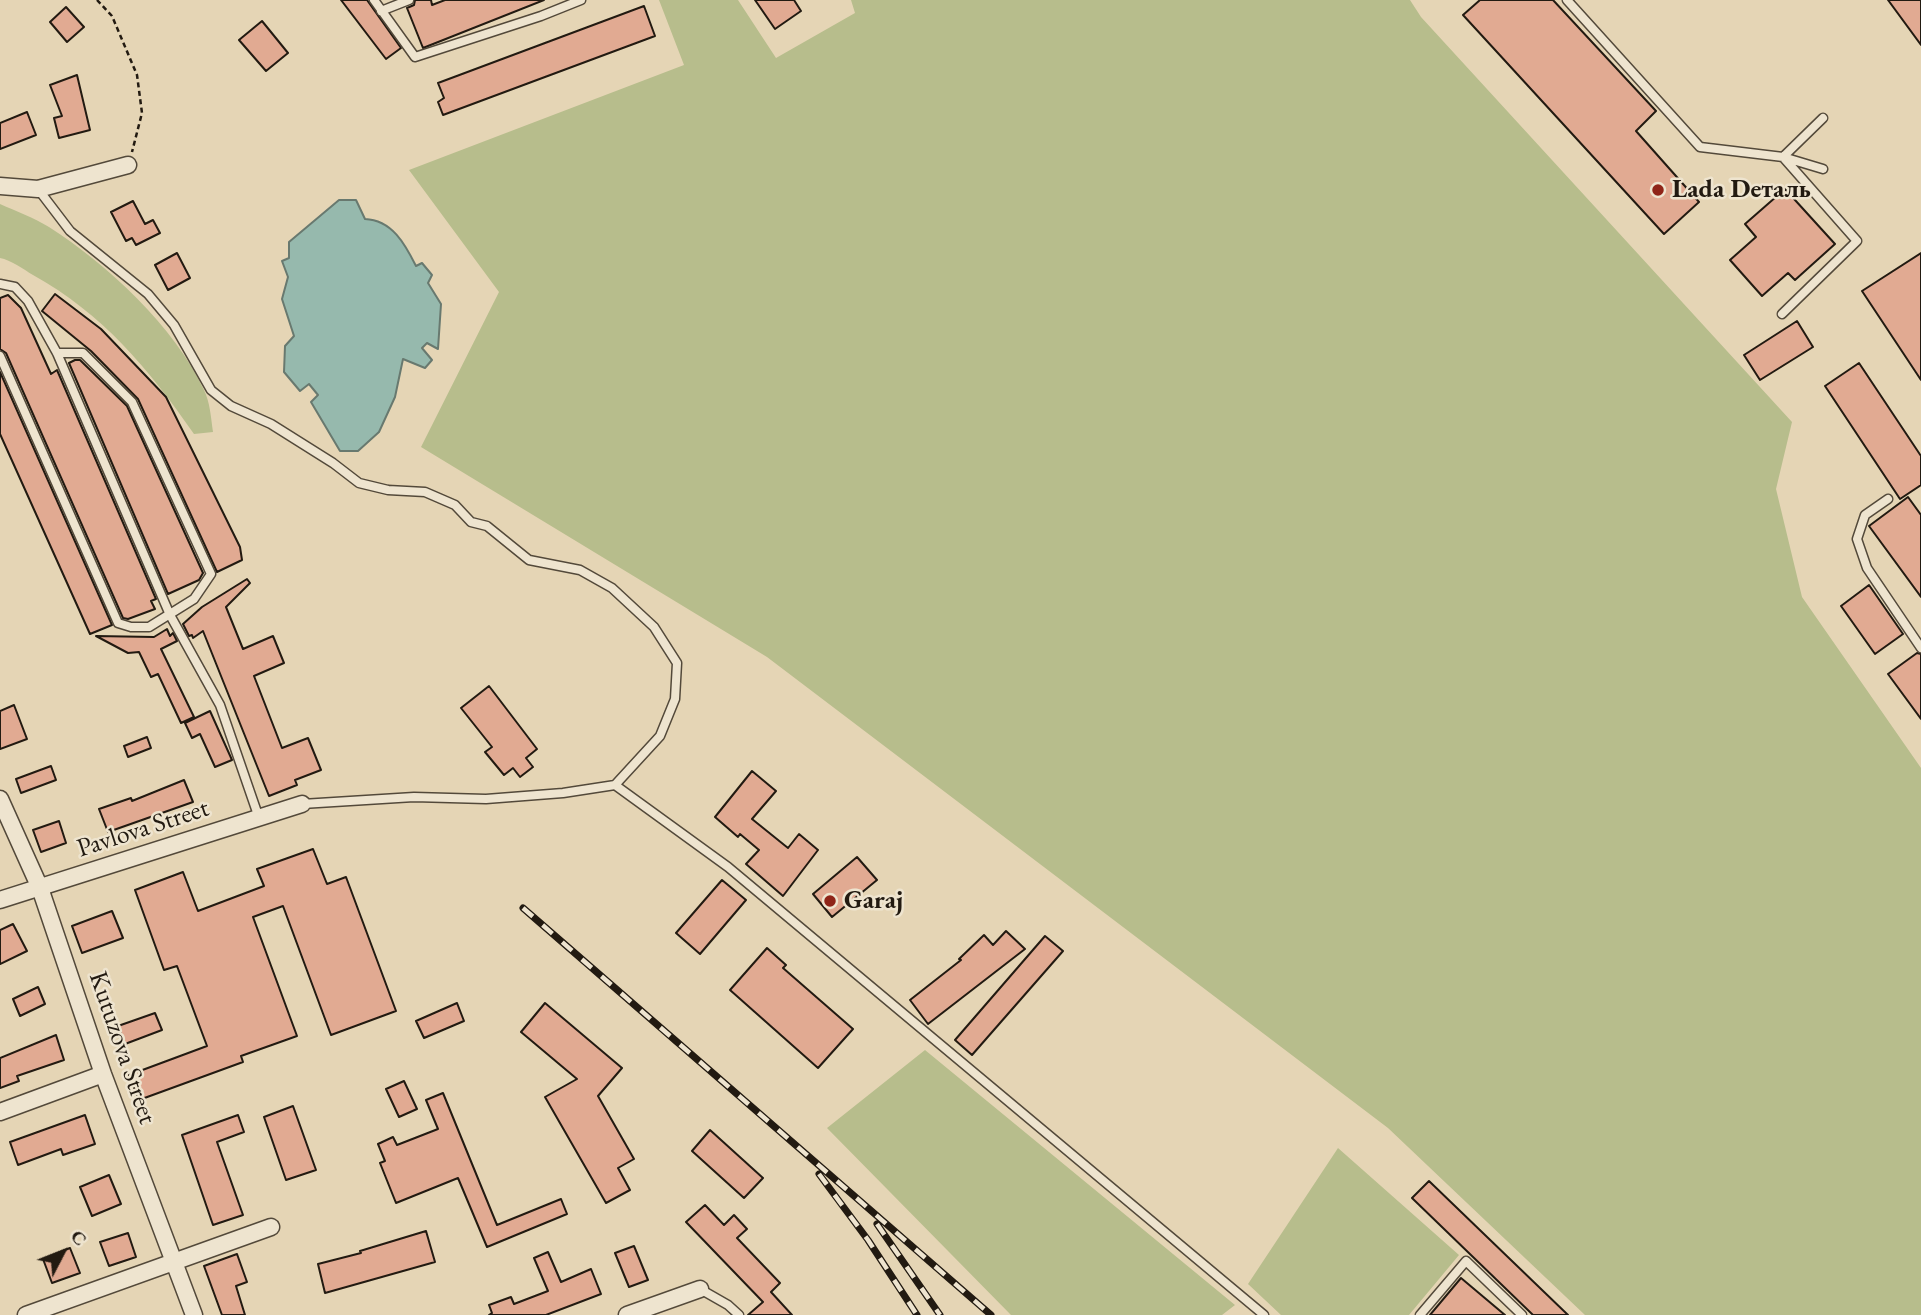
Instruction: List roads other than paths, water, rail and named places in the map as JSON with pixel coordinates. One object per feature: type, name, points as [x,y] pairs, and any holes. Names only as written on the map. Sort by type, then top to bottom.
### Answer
[{"type":"street","points":[[0,186],[38,189],[128,165]]},
{"type":"street","name":"Kutuzova Street","points":[[0,799],[40,888],[103,1074],[194,1315]]},
{"type":"street","name":"Pavlova Street","points":[[0,900],[302,804]]},
{"type":"street","points":[[0,1112],[103,1074]]},
{"type":"street","points":[[26,1315],[271,1227]]},
{"type":"street","points":[[627,1315],[700,1289]]},
{"type":"lane","points":[[374,0],[415,57],[541,16],[581,0]]},
{"type":"lane","points":[[382,11],[409,0]]},
{"type":"lane","points":[[1566,0],[1700,147],[1783,157],[1823,169]]},
{"type":"lane","points":[[1783,157],[1823,118]]},
{"type":"lane","points":[[1782,314],[1857,241],[1783,157]]},
{"type":"lane","points":[[38,189],[70,231],[148,294],[174,325],[211,390],[231,406],[271,424],[333,463],[359,483],[425,492],[455,505],[471,523],[487,526],[529,559],[580,570],[612,588],[654,627],[677,663],[675,699],[660,736],[615,785],[563,793],[486,799],[414,797],[302,804]]},
{"type":"lane","points":[[0,284],[15,286],[28,301],[57,353],[170,615],[220,705],[259,818]]},
{"type":"lane","points":[[0,356],[118,623],[131,627],[149,627],[194,600],[211,574],[132,402],[83,353],[57,353]]},
{"type":"lane","points":[[1888,499],[1865,514],[1857,539],[1867,568],[1921,648]]},
{"type":"lane","points":[[615,785],[728,867],[1264,1315]]},
{"type":"lane","points":[[1420,1315],[1466,1261],[1522,1315]]},
{"type":"lane","points":[[700,1289],[728,1305],[739,1315]]},
{"type":"water","points":[[339,200],[356,200],[365,219],[383,224],[396,235],[416,266],[422,263],[432,275],[428,283],[441,304],[438,349],[427,343],[422,348],[432,360],[425,368],[403,359],[395,397],[379,432],[358,451],[340,451],[311,402],[318,395],[309,384],[300,391],[284,372],[285,346],[294,336],[282,299],[288,277],[282,261],[289,258],[289,242]]},
{"type":"railway","points":[[523,908],[991,1315]]},
{"type":"railway","points":[[819,1174],[868,1240],[917,1315]]},
{"type":"railway","points":[[877,1224],[940,1315]]},
{"type":"place","name":"Lada Dеталь","points":[[1658,190]]},
{"type":"place","name":"Garaj","points":[[830,901]]}]
